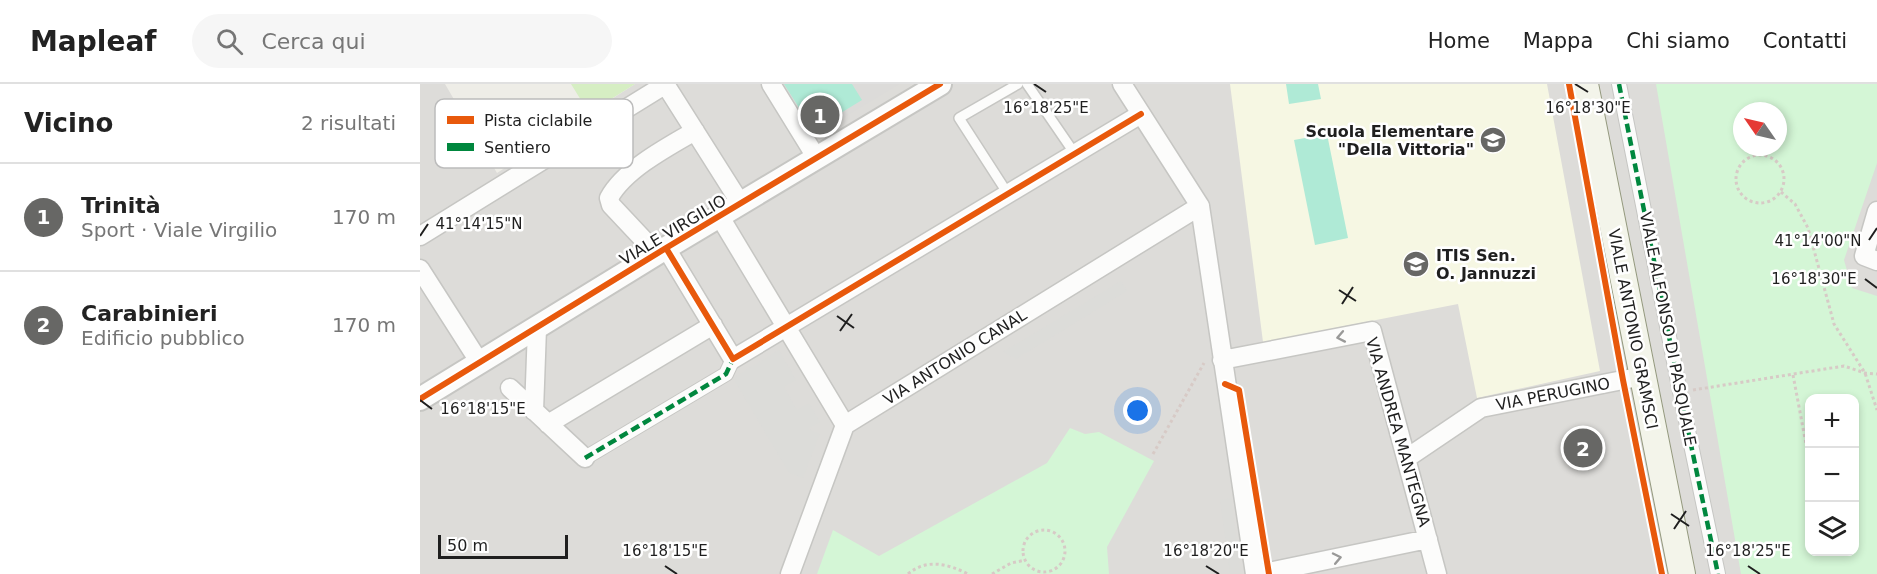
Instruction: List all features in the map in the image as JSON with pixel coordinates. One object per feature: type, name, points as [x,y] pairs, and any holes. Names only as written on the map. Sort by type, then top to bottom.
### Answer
[{"type":"main road","name":"VIALE ANTONIO GRAMSCI","points":[[1585,84],[1682,574]]},
{"type":"street","points":[[633,104],[665,84],[741,204]]},
{"type":"street","points":[[771,84],[816,157]]},
{"type":"street","name":"VIALE VIRGILIO","points":[[420,399],[816,157],[940,84]]},
{"type":"street","points":[[1122,84],[1200,206],[1218,338],[1257,574],[1428,539]]},
{"type":"street","name":"VIALE ALFONSO DI PASQUALE","points":[[1619,84],[1718,574]]},
{"type":"street","points":[[510,388],[585,458],[726,374],[733,359],[1141,114]]},
{"type":"street","points":[[695,131],[652,156],[614,189],[609,198],[611,205],[661,251],[713,325],[733,359]]},
{"type":"street","points":[[420,236],[530,168]]},
{"type":"street","name":"VIA ANTONIO CANAL","points":[[845,425],[1200,206]]},
{"type":"street","points":[[1870,258],[1877,211]]},
{"type":"street","points":[[720,217],[845,425],[790,574]]},
{"type":"street","points":[[420,269],[480,363]]},
{"type":"street","points":[[548,424],[713,325]]},
{"type":"street","points":[[534,411],[537,328]]},
{"type":"street","name":"VIA ANDREA MANTEGNA","points":[[1222,360],[1372,331],[1437,574]]},
{"type":"street","name":"VIA PERUGINO","points":[[1407,458],[1480,408],[1643,376]]},
{"type":"lane","points":[[1008,194],[959,118],[1018,84]]},
{"type":"lane","points":[[1027,84],[1075,154]]},
{"type":"path","points":[[1762,155],[1769,157],[1780,165],[1783,172],[1785,179],[1781,192],[1768,202],[1760,203],[1746,198],[1737,184],[1739,169],[1749,158],[1762,155]]},
{"type":"path","points":[[1781,192],[1795,204],[1808,228],[1834,324],[1865,373],[1877,410]]},
{"type":"path","points":[[1154,454],[1218,338]]},
{"type":"path","points":[[1680,392],[1844,366],[1865,373],[1877,374]]},
{"type":"path","points":[[1793,374],[1806,448]]},
{"type":"path","points":[[1035,532],[1054,533],[1063,543],[1064,557],[1056,568],[1042,572],[1030,566],[1026,560],[1024,547],[1035,532]]},
{"type":"path","points":[[992,574],[1011,563],[1026,560]]},
{"type":"path","points":[[908,574],[927,564],[944,564],[968,574]]},
{"type":"shaded area","points":[[420,84],[445,84],[454,99],[435,99],[435,168],[494,168],[497,173],[505,168],[633,168],[633,99],[612,99],[635,84],[1877,84],[1877,574],[420,574]]},
{"type":"shaded area","points":[[782,84],[899,84],[814,135]]},
{"type":"shaded area","name":"ITIS Sen. O. Jannuzzi","points":[[1230,84],[1547,84],[1600,371],[1477,398],[1458,304],[1263,342]]},
{"type":"shaded area","points":[[1121,281],[1127,291],[1016,359],[1003,352]]},
{"type":"shaded area","points":[[779,350],[796,380],[784,387],[797,410],[809,403],[820,422],[808,429],[820,434],[803,478],[789,473],[733,378]]},
{"type":"shaded area","points":[[1231,498],[1241,574],[1230,574],[1220,500]]},
{"type":"green space","points":[[571,84],[635,84],[611,99],[580,99]]},
{"type":"green space","points":[[784,84],[852,84],[862,100],[813,130]]},
{"type":"green space","points":[[1286,84],[1318,84],[1321,99],[1289,104]]},
{"type":"green space","points":[[1656,84],[1877,84],[1877,163],[1844,260],[1852,288],[1877,296],[1877,574],[1741,574]]},
{"type":"green space","points":[[1327,134],[1348,238],[1315,245],[1294,140]]},
{"type":"green space","points":[[1070,428],[1085,434],[1099,432],[1154,461],[1107,547],[1109,574],[817,574],[833,530],[879,556],[1047,463]]},
{"type":"marked path","points":[[1619,84],[1718,574]]},
{"type":"marked path","points":[[585,458],[726,374],[733,359]]},
{"type":"cycle path","points":[[420,399],[940,84]]},
{"type":"cycle path","points":[[1569,84],[1623,380],[1662,574]]},
{"type":"cycle path","points":[[666,248],[733,359],[1141,114]]},
{"type":"cycle path","points":[[1225,384],[1239,390],[1269,574]]},
{"type":"place","name":"Trinità","points":[[820,115]]},
{"type":"place","name":"Scuola Elementare \"Della Vittoria\"","points":[[1493,140]]},
{"type":"place","name":"ITIS Sen. O. Jannuzzi","points":[[1416,264]]},
{"type":"place","name":"Carabinieri","points":[[1583,448]]}]
